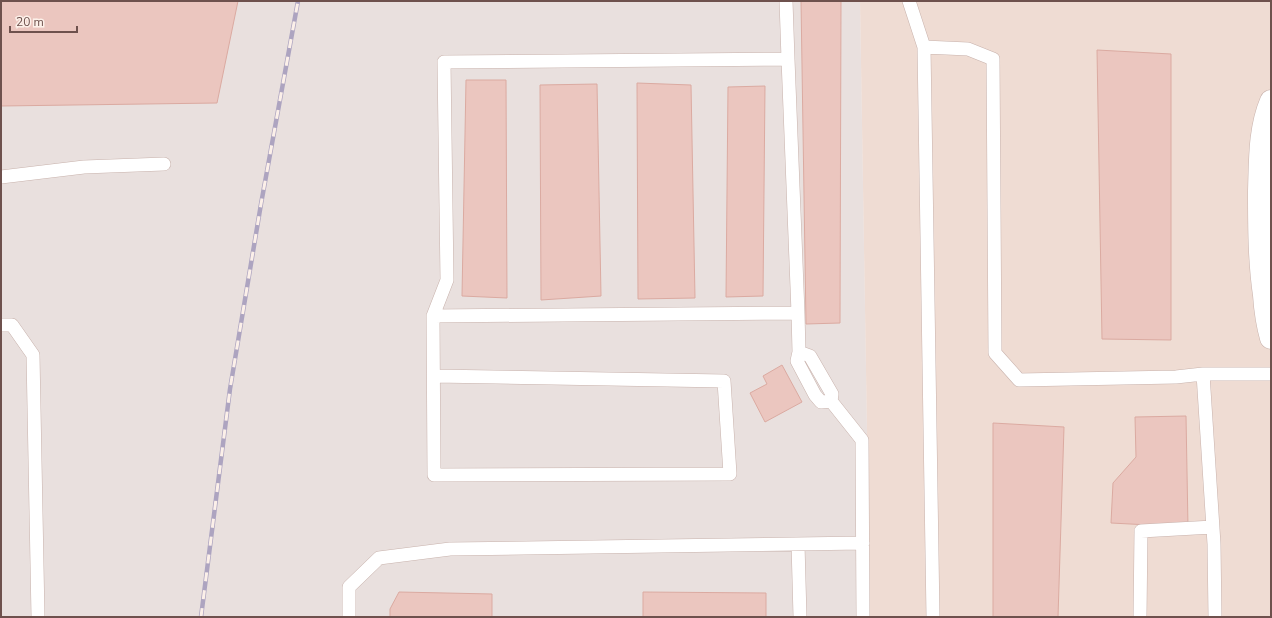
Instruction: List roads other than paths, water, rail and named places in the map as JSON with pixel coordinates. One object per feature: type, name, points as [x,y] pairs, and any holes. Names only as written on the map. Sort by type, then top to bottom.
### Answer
[{"type":"street","points":[[1271,100],[1260,148],[1259,207],[1260,265],[1267,324],[1271,338]]},
{"type":"lane","points":[[786,1],[798,313],[798,352],[810,356],[832,394],[831,401],[862,440],[863,617]]},
{"type":"lane","points":[[909,1],[924,47],[933,617]]},
{"type":"lane","points":[[924,47],[968,49],[993,59],[995,353],[1019,380],[1176,377],[1203,374],[1271,374]]},
{"type":"lane","points":[[434,376],[724,381],[730,474],[434,475],[433,316],[447,280],[444,62],[788,59]]},
{"type":"lane","points":[[1,176],[84,167],[164,164]]},
{"type":"lane","points":[[433,316],[798,313]]},
{"type":"lane","points":[[1,325],[12,325],[33,355],[38,617]]},
{"type":"lane","points":[[1203,374],[1213,527],[1216,617]]},
{"type":"lane","points":[[1140,617],[1141,531],[1213,527]]},
{"type":"lane","points":[[349,617],[350,588],[380,558],[450,549],[863,543]]},
{"type":"lane","points":[[798,544],[800,617]]},
{"type":"railway","points":[[201,617],[230,389],[261,204],[298,1]]}]
